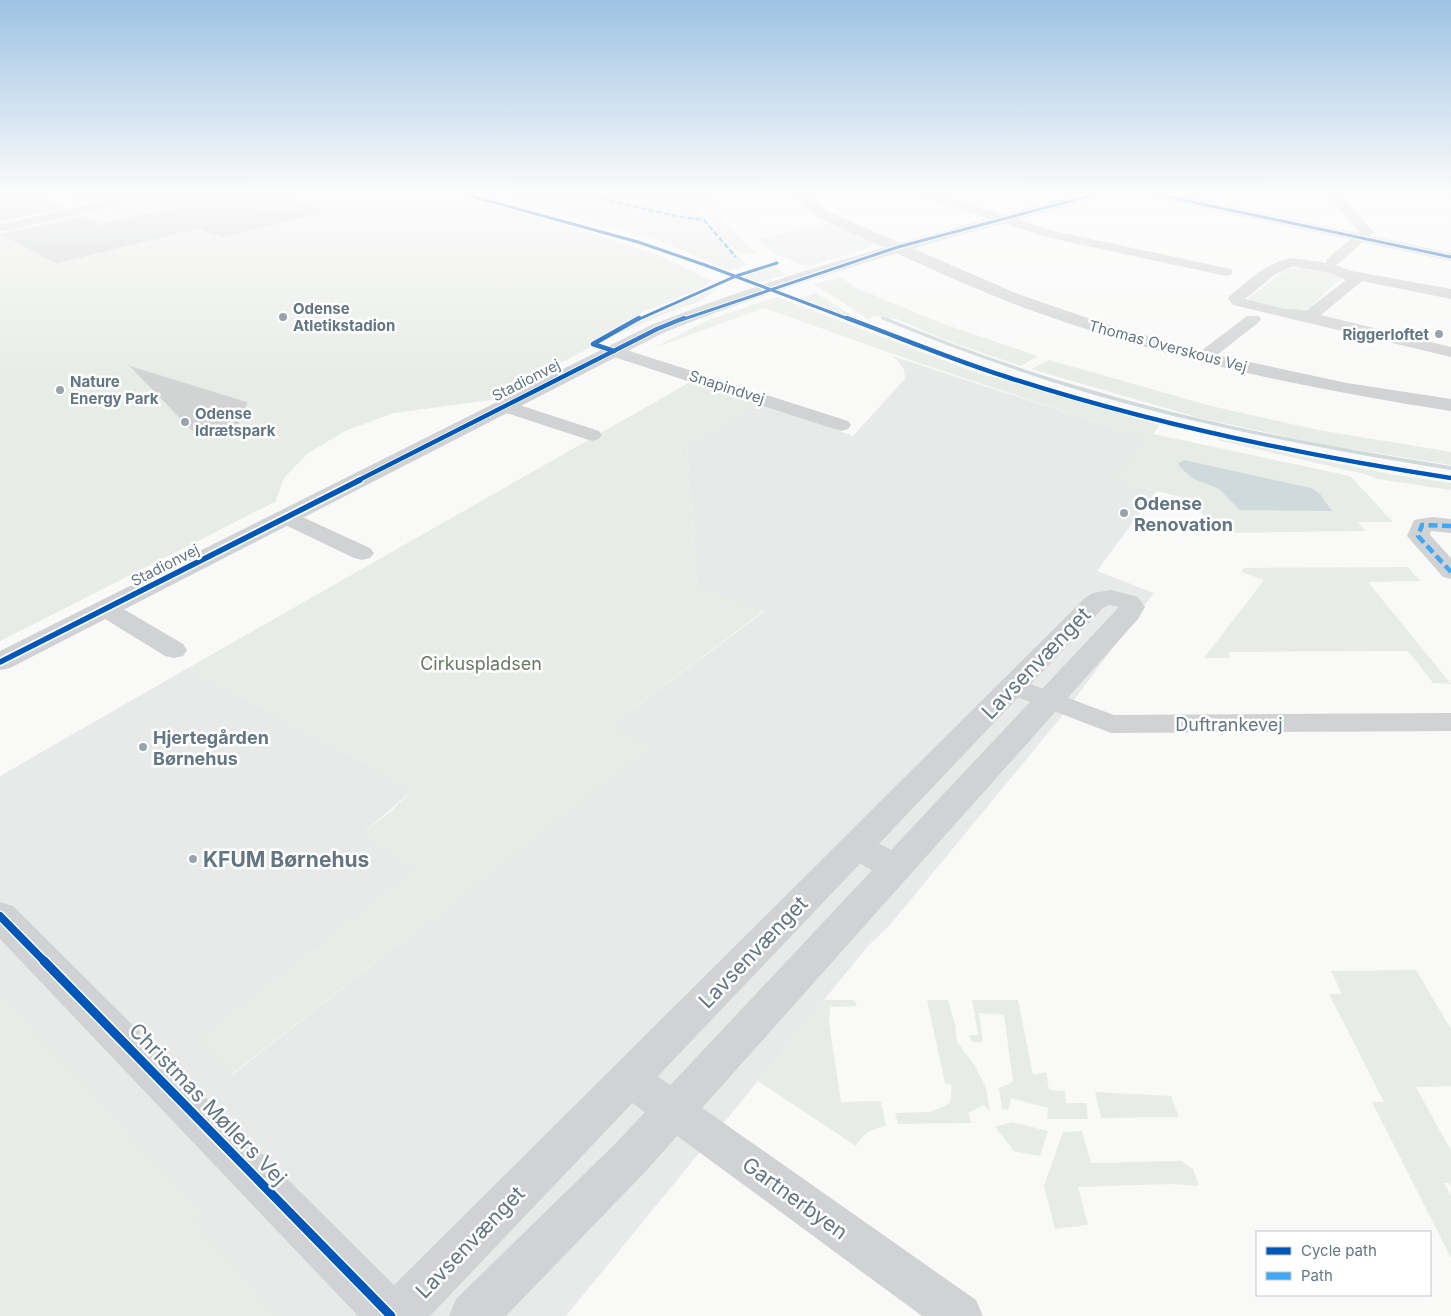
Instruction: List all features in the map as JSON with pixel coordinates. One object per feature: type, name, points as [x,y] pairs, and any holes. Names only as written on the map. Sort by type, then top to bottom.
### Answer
[{"type":"street","name":"Stadionvej","points":[[0,662],[657,329],[748,296],[868,256]]},
{"type":"street","name":"Thomas Overskous Vej","points":[[919,256],[981,285],[1039,308],[1104,330],[1203,358],[1302,380],[1451,404]]},
{"type":"street","points":[[1154,256],[1226,272],[1225,276],[1230,279],[1246,275],[1265,274],[1281,264],[1292,262],[1343,269],[1451,294]]},
{"type":"street","points":[[1343,269],[1350,256]]},
{"type":"street","points":[[1246,275],[1236,298],[1250,312],[1277,319],[1292,315],[1311,314],[1336,296],[1354,280],[1343,269]]},
{"type":"street","points":[[1203,358],[1250,312]]},
{"type":"street","points":[[1292,315],[1451,352]]},
{"type":"street","name":"Snapindvej","points":[[614,350],[841,425]]},
{"type":"street","name":"Stadionvej","points":[[504,406],[592,435]]},
{"type":"street","points":[[287,517],[362,553]]},
{"type":"street","points":[[1451,526],[1422,525],[1418,536],[1451,572]]},
{"type":"street","name":"Lavsenvænget","points":[[397,1316],[1094,603],[1101,599],[1113,597],[1129,602],[1132,607],[1129,613],[631,1157],[473,1316]]},
{"type":"street","points":[[106,609],[174,650]]},
{"type":"street","name":"Duftrankevej","points":[[1014,686],[1111,724],[1451,722]]},
{"type":"street","points":[[856,847],[896,868]]},
{"type":"street","name":"Christmas Møllers Vej","points":[[0,916],[391,1316]]},
{"type":"street","name":"Gartnerbyen","points":[[630,1079],[960,1316]]},
{"type":"shaded area","points":[[782,256],[841,256],[808,267]]},
{"type":"shaded area","points":[[892,356],[1149,439],[1113,480],[1156,491],[1097,571],[1154,593],[1062,716],[889,926],[868,946],[566,1316],[0,1316],[0,776],[188,668],[414,789],[363,833],[417,870],[201,1039],[233,1074],[649,748],[610,726],[765,611],[697,588],[687,446],[759,403],[853,436],[905,379],[904,370]]},
{"type":"shaded area","points":[[1184,460],[1311,488],[1320,494],[1332,511],[1240,510],[1219,489],[1192,478],[1179,466],[1179,463]]},
{"type":"green space","name":"Odense Idrætspark","points":[[0,256],[661,256],[710,280],[708,285],[643,312],[601,336],[601,340],[650,314],[721,284],[703,300],[667,313],[600,342],[491,400],[394,413],[347,430],[308,453],[284,478],[275,502],[0,641]]},
{"type":"green space","points":[[696,256],[738,256],[748,265],[729,271]]},
{"type":"green space","points":[[773,265],[786,275],[759,283],[739,276]]},
{"type":"green space","points":[[1300,267],[1335,273],[1341,278],[1310,307],[1295,311],[1252,303],[1248,298],[1287,269]]},
{"type":"green space","points":[[841,277],[854,287],[941,323],[1038,356],[1021,366],[948,341],[897,319],[877,316],[868,319],[814,284]]},
{"type":"green space","points":[[816,293],[864,323],[799,299]]},
{"type":"green space","points":[[777,297],[972,371],[1160,425],[1153,434],[1350,476],[1393,522],[1358,522],[1365,531],[1223,533],[1185,498],[1112,480],[1148,439],[922,364],[764,308],[656,347],[708,320]]},
{"type":"green space","points":[[1049,360],[1211,406],[1318,430],[1451,452],[1451,465],[1325,445],[1200,418],[1031,369]]},
{"type":"green space","name":"Cirkuspladsen","points":[[692,381],[759,403],[687,446],[697,588],[765,610],[610,726],[650,748],[232,1074],[201,1039],[417,870],[363,833],[391,811],[414,789],[188,668]]},
{"type":"green space","points":[[1217,440],[1390,474],[1451,483],[1451,490],[1378,479],[1364,474]]},
{"type":"green space","points":[[1408,567],[1420,581],[1368,582],[1451,684],[1433,683],[1408,651],[1228,652],[1231,658],[1204,658],[1264,580],[1241,572],[1244,568]]},
{"type":"green space","points":[[1416,970],[1451,1029],[1451,1086],[1416,1087],[1451,1151],[1451,1187],[1449,1183],[1444,1183],[1451,1196],[1451,1258],[1372,1102],[1384,1102],[1329,994],[1342,994],[1331,971]]},
{"type":"green space","points":[[0,994],[201,1212],[196,1225],[277,1316],[0,1316]]},
{"type":"green space","points":[[824,1000],[854,1000],[857,1006],[830,1007],[829,1023],[841,1102],[881,1101],[886,1126],[868,1132],[856,1146],[758,1081]]},
{"type":"green space","points":[[927,1000],[948,1000],[955,1024],[957,1042],[975,1066],[986,1088],[990,1112],[984,1105],[968,1113],[972,1123],[898,1124],[895,1113],[931,1112],[950,1103],[952,1085],[945,1083]]},
{"type":"green space","points":[[972,1000],[1018,1000],[1033,1075],[1046,1072],[1049,1090],[1065,1091],[1066,1103],[1086,1103],[1088,1119],[1047,1119],[1048,1108],[1011,1098],[1008,1110],[1002,1109],[999,1088],[1013,1082],[1004,1015],[979,1013],[983,1042],[972,1042],[969,1036],[978,1034]]},
{"type":"green space","points":[[1095,1092],[1171,1096],[1179,1117],[1101,1118]]},
{"type":"green space","points":[[1012,1122],[1048,1131],[1040,1156],[1014,1151],[995,1127]]},
{"type":"green space","points":[[1082,1131],[1091,1163],[1181,1161],[1193,1169],[1199,1186],[1171,1184],[1078,1187],[1088,1225],[1055,1229],[1044,1186],[1063,1132]]},
{"type":"building","points":[[42,256],[87,256],[56,264]]},
{"type":"building","points":[[128,365],[248,402],[237,429],[193,432]]},
{"type":"waterway","points":[[883,318],[951,346],[1021,370],[1091,392],[1162,411],[1306,443],[1451,468]]},
{"type":"marked path","points":[[1451,526],[1422,525],[1418,536],[1451,572]]},
{"type":"cycle path","points":[[681,256],[1009,378],[1118,410],[1284,449],[1395,470],[1451,478]]},
{"type":"cycle path","points":[[0,662],[657,329],[702,311],[869,256]]},
{"type":"cycle path","points":[[614,351],[593,344],[649,313],[736,276],[777,263]]},
{"type":"cycle path","points":[[0,916],[391,1316]]},
{"type":"place","name":"Odense Atletikstadion","points":[[283,317]]},
{"type":"place","name":"Riggerloftet","points":[[1439,334]]},
{"type":"place","name":"Nature Energy Park","points":[[60,390]]},
{"type":"place","name":"Odense Idrætspark","points":[[185,422]]},
{"type":"place","name":"Odense Renovation","points":[[1124,513]]},
{"type":"place","name":"Hjertegården Børnehus","points":[[143,747]]},
{"type":"place","name":"KFUM Børnehus","points":[[193,859]]}]
